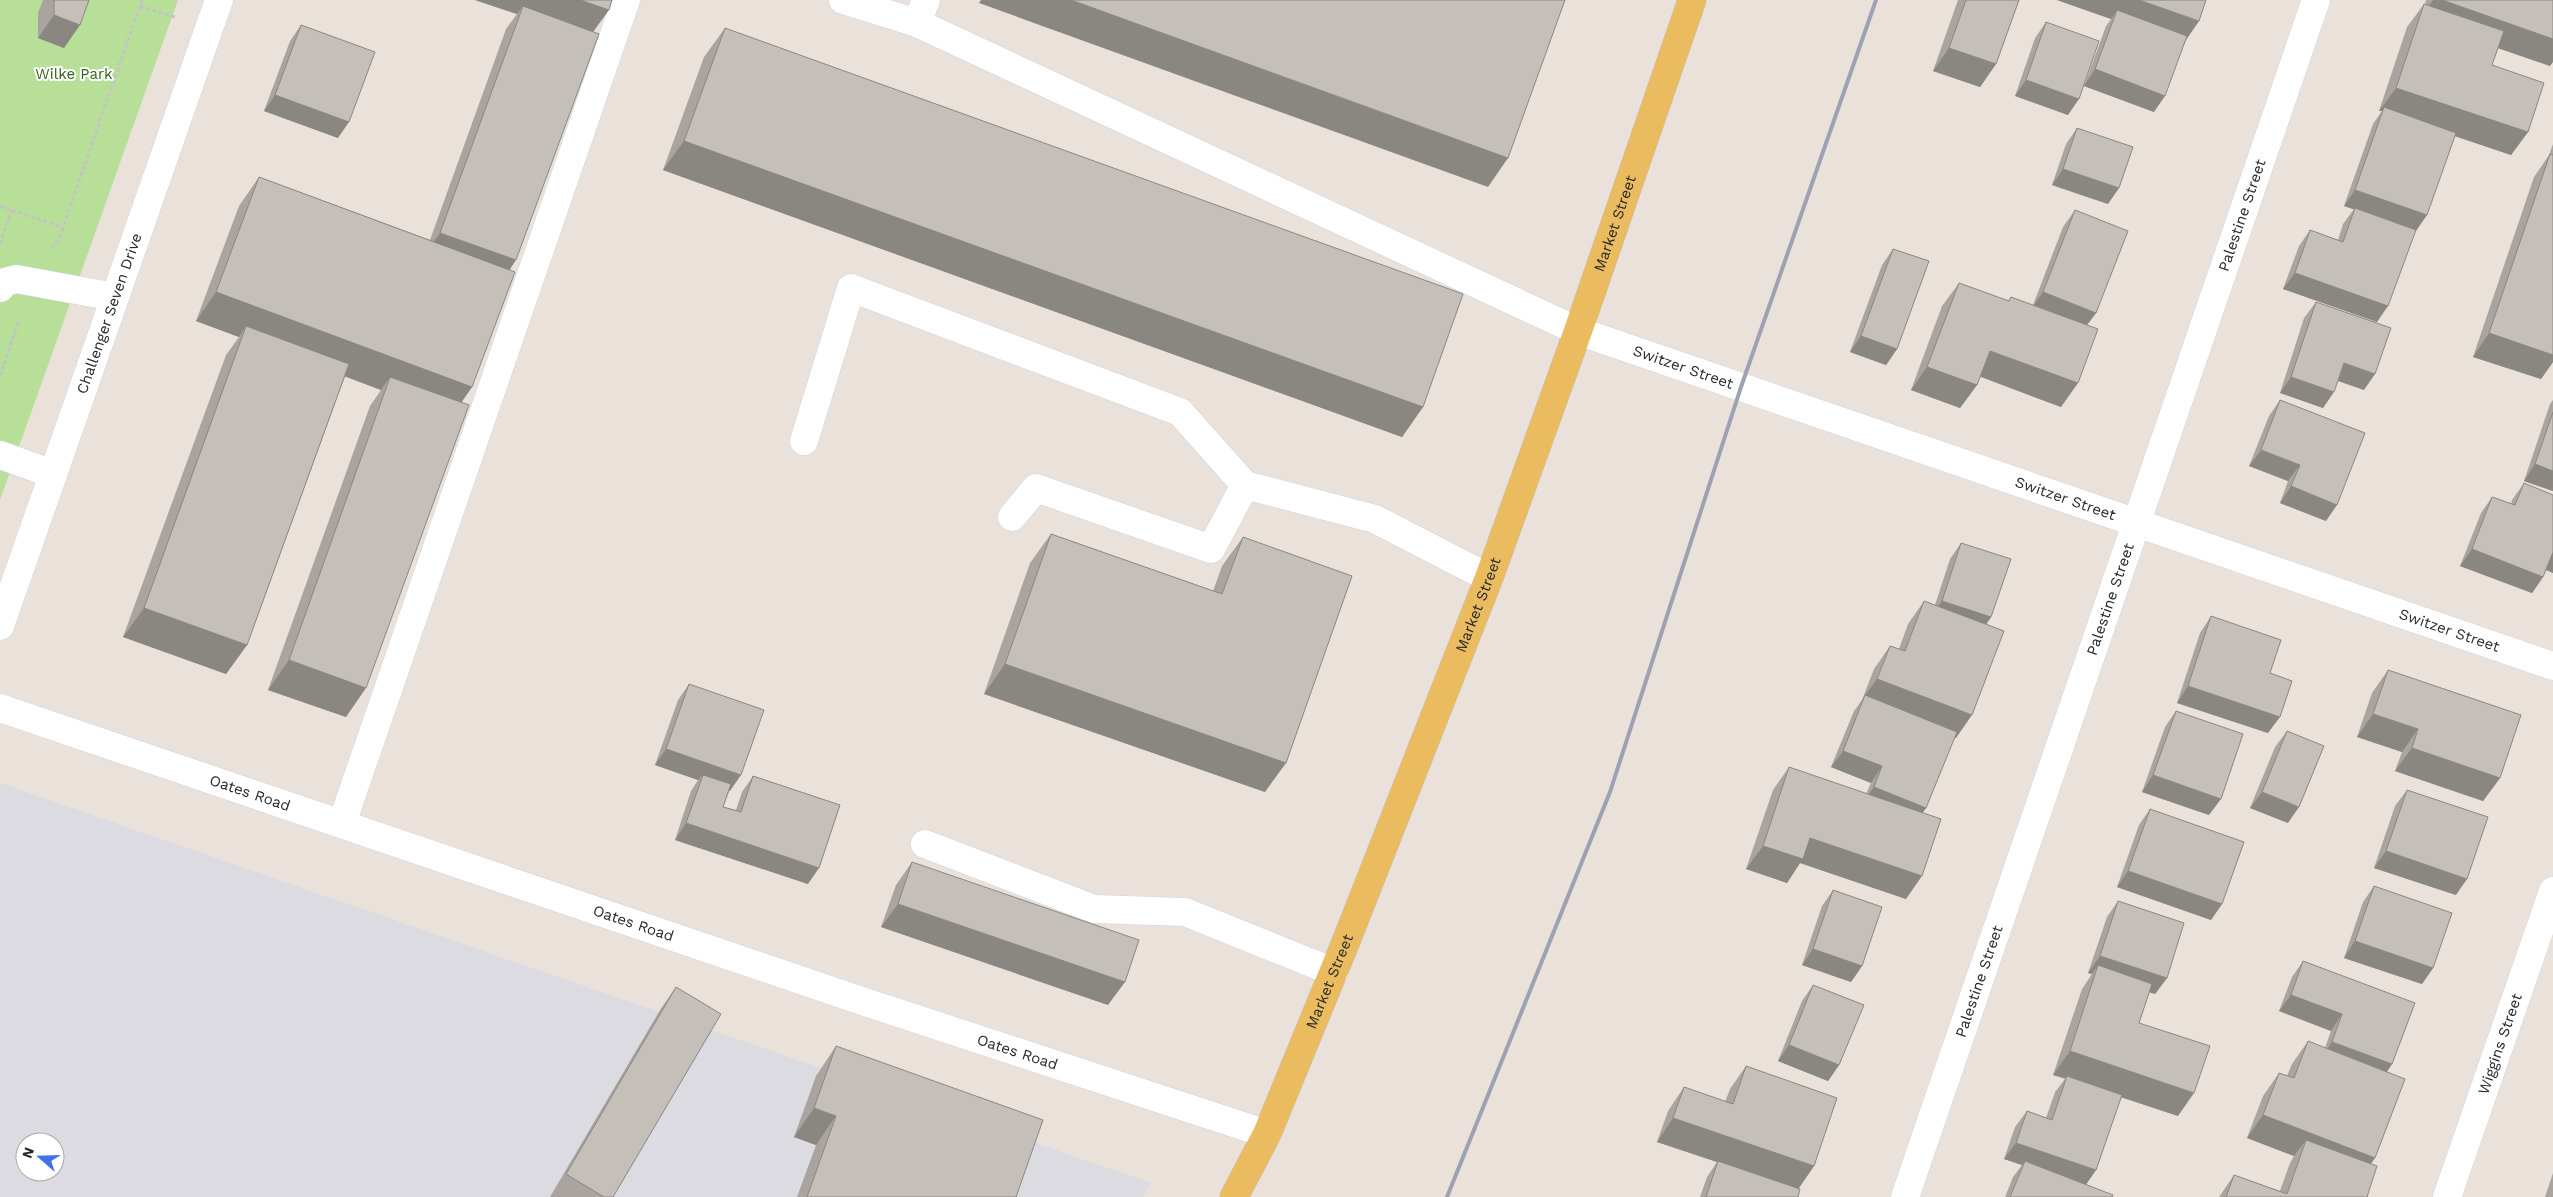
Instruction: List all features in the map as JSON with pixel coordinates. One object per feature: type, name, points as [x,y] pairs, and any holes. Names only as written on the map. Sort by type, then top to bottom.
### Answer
[{"type":"main road","name":"Market Street","points":[[1234,1197],[1266,1134],[1334,972],[1489,578],[1578,331],[1692,0]]},
{"type":"street","name":"Challenger Seven Drive","points":[[0,626],[219,0]]},
{"type":"street","points":[[342,823],[626,0]]},
{"type":"street","name":"Switzer Street","points":[[843,0],[921,11],[1578,331],[2553,666]]},
{"type":"street","name":"Palestine Street","points":[[1905,1197],[2316,0]]},
{"type":"street","points":[[0,288],[5,282],[16,279],[115,297]]},
{"type":"street","points":[[804,441],[852,288],[1180,412],[1245,486],[1375,519],[1489,578]]},
{"type":"street","points":[[0,455],[53,474]]},
{"type":"street","points":[[1012,517],[1036,488],[1211,549],[1245,486]]},
{"type":"street","name":"Oates Road","points":[[0,708],[859,1000],[1266,1134]]},
{"type":"street","points":[[925,844],[1094,909],[1185,912],[1334,972]]},
{"type":"street","name":"Wiggins Street","points":[[2447,1197],[2553,891]]},
{"type":"path","points":[[51,251],[54,243],[59,239],[142,0]]},
{"type":"path","points":[[140,6],[178,18]]},
{"type":"path","points":[[0,206],[62,227]]},
{"type":"path","points":[[0,244],[12,210]]},
{"type":"path","points":[[0,376],[21,316]]},
{"type":"shaded area","points":[[0,783],[1151,1183],[1143,1197],[0,1197]]},
{"type":"green space","name":"Wilke Park","points":[[0,0],[178,0],[0,500]]},
{"type":"building","points":[[54,0],[89,0],[80,25],[54,15]]},
{"type":"building","points":[[580,0],[612,0],[609,10]]},
{"type":"building","points":[[1071,0],[1565,0],[1508,158]]},
{"type":"building","points":[[1966,0],[2019,0],[1996,64],[1949,48]]},
{"type":"building","points":[[2139,0],[2206,0],[2199,21]]},
{"type":"building","points":[[2442,0],[2553,0],[2553,39]]},
{"type":"building","points":[[2424,4],[2504,31],[2492,65],[2544,83],[2528,132],[2396,88]]},
{"type":"building","points":[[523,6],[599,34],[516,260],[440,233]]},
{"type":"building","points":[[2117,10],[2187,36],[2165,96],[2095,69]]},
{"type":"building","points":[[2046,22],[2099,41],[2079,99],[2026,80]]},
{"type":"building","points":[[301,25],[375,52],[349,122],[275,95]]},
{"type":"building","points":[[725,28],[1463,294],[1423,407],[684,141]]},
{"type":"building","points":[[2384,107],[2456,133],[2427,215],[2355,190]]},
{"type":"building","points":[[2077,128],[2133,147],[2119,188],[2063,169]]},
{"type":"building","points":[[2550,154],[2553,155],[2553,355],[2489,333]]},
{"type":"building","points":[[259,177],[515,272],[472,387],[216,292]]},
{"type":"building","points":[[2355,208],[2416,230],[2388,306],[2295,273],[2310,230],[2343,242]]},
{"type":"building","points":[[2075,210],[2128,231],[2096,313],[2043,292]]},
{"type":"building","points":[[1893,249],[1929,261],[1897,349],[1861,336]]},
{"type":"building","points":[[1959,283],[2009,301],[2011,297],[2098,329],[2078,383],[1990,351],[1977,385],[1927,367]]},
{"type":"building","points":[[2316,302],[2391,328],[2375,374],[2344,363],[2334,392],[2291,377]]},
{"type":"building","points":[[246,326],[349,364],[247,645],[144,608]]},
{"type":"building","points":[[390,377],[469,405],[366,688],[289,660]]},
{"type":"building","points":[[2280,400],[2365,433],[2337,505],[2291,486],[2300,465],[2261,450]]},
{"type":"building","points":[[2553,412],[2553,471],[2535,464]]},
{"type":"building","points":[[2524,483],[2553,495],[2553,552],[2543,577],[2472,549],[2492,497],[2515,505]]},
{"type":"building","points":[[1051,534],[1222,594],[1243,537],[1352,576],[1286,763],[1005,664]]},
{"type":"building","points":[[1961,543],[2011,559],[1991,617],[1942,601]]},
{"type":"building","points":[[1924,601],[2004,631],[1972,715],[1877,679],[1890,646],[1905,651]]},
{"type":"building","points":[[2211,616],[2281,640],[2270,673],[2292,681],[2280,717],[2188,686]]},
{"type":"building","points":[[2388,670],[2521,715],[2500,778],[2412,748],[2418,729],[2373,714]]},
{"type":"building","points":[[689,684],[764,710],[741,775],[666,749]]},
{"type":"building","points":[[1865,695],[1957,732],[1926,808],[1874,787],[1882,766],[1843,751]]},
{"type":"building","points":[[2176,711],[2243,734],[2221,799],[2153,775]]},
{"type":"building","points":[[2287,731],[2324,746],[2299,807],[2262,792]]},
{"type":"building","points":[[1789,767],[1941,819],[1922,876],[1810,838],[1803,859],[1763,846]]},
{"type":"building","points":[[703,775],[731,784],[723,807],[741,812],[753,776],[840,805],[819,868],[686,823]]},
{"type":"building","points":[[2407,790],[2488,817],[2467,879],[2386,851]]},
{"type":"building","points":[[2150,809],[2244,842],[2222,904],[2128,871]]},
{"type":"building","points":[[912,862],[1139,940],[1125,982],[898,904]]},
{"type":"building","points":[[2374,886],[2452,913],[2433,968],[2355,941]]},
{"type":"building","points":[[1833,890],[1882,907],[1862,966],[1813,949]]},
{"type":"building","points":[[2118,901],[2184,923],[2167,978],[2100,956]]},
{"type":"building","points":[[2303,961],[2415,1003],[2392,1064],[2332,1042],[2342,1014],[2291,995]]},
{"type":"building","points":[[2098,965],[2152,984],[2139,1023],[2210,1046],[2194,1093],[2070,1051]]},
{"type":"building","points":[[1813,985],[1864,1005],[1839,1065],[1789,1045]]},
{"type":"building","points":[[676,987],[721,1014],[613,1197],[604,1197],[566,1174]]},
{"type":"building","points":[[2308,1041],[2405,1079],[2375,1158],[2263,1115],[2279,1073],[2294,1078]]},
{"type":"building","points":[[836,1046],[1043,1120],[1016,1197],[807,1197],[836,1116],[814,1108]]},
{"type":"building","points":[[1746,1066],[1837,1098],[1814,1166],[1673,1118],[1684,1087],[1733,1104]]},
{"type":"building","points":[[2067,1076],[2122,1095],[2096,1170],[2016,1143],[2027,1111],[2052,1120]]},
{"type":"building","points":[[2306,1140],[2377,1166],[2367,1197],[2226,1197],[2234,1175],[2287,1194]]},
{"type":"building","points":[[1718,1161],[1800,1189],[1798,1197],[1706,1197]]},
{"type":"building","points":[[2025,1161],[2113,1195],[2112,1197],[2010,1197]]},
{"type":"railway","points":[[1447,1197],[1610,792],[1741,387],[1876,0]]}]
